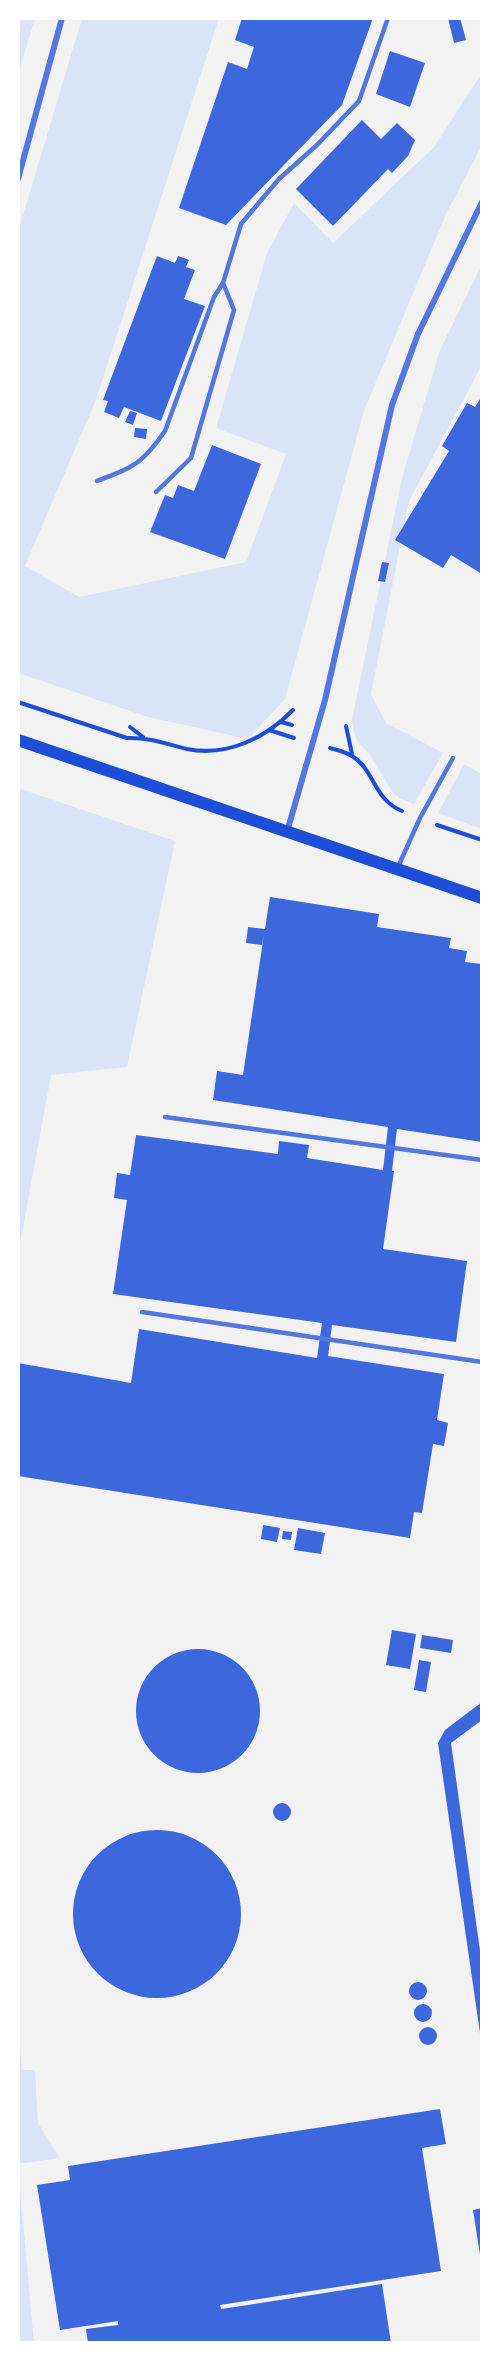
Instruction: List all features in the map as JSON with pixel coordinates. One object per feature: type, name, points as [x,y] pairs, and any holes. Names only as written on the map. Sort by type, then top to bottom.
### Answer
[{"type":"main road","points":[[18,740],[482,898]]},
{"type":"street","points":[[18,179],[62,18]]},
{"type":"street","points":[[287,832],[325,700],[392,405],[418,334],[482,202]]},
{"type":"lane","points":[[97,481],[135,466],[153,449],[165,431],[214,297],[223,283],[241,224],[279,179],[317,145],[359,101],[388,18]]},
{"type":"lane","points":[[156,492],[191,458],[234,310],[223,283]]},
{"type":"lane","points":[[397,869],[420,818],[453,758]]},
{"type":"lane","points":[[165,1117],[482,1160]]},
{"type":"lane","points":[[142,1312],[482,1362]]},
{"type":"path","points":[[18,702],[127,738],[143,737],[190,749],[215,750],[236,747],[256,739],[281,722],[293,710]]},
{"type":"path","points":[[281,722],[291,725]]},
{"type":"path","points":[[346,726],[352,755]]},
{"type":"path","points":[[130,727],[143,737]]},
{"type":"path","points":[[269,730],[287,736]]},
{"type":"shaded area","points":[[18,18],[35,18],[18,75]]},
{"type":"shaded area","points":[[82,18],[219,18],[96,400],[25,566],[79,597],[246,562],[286,454],[216,428],[267,253],[294,203],[333,243],[434,147],[482,73],[482,145],[446,214],[364,411],[285,699],[248,739],[148,717],[18,673],[18,232]]},
{"type":"shaded area","points":[[482,264],[482,365],[409,501],[371,694],[386,723],[443,753],[414,804],[393,793],[368,752],[358,743],[352,719],[402,478],[440,350]]},
{"type":"shaded area","points":[[464,764],[482,774],[482,829],[438,813]]},
{"type":"shaded area","points":[[18,788],[175,841],[127,1067],[51,1075],[18,1255]]},
{"type":"shaded area","points":[[18,2023],[22,2070],[35,2070],[38,2123],[60,2158],[18,2164]]},
{"type":"shaded area","points":[[18,2166],[34,2343],[18,2343]]},
{"type":"building","points":[[242,18],[373,18],[342,105],[226,225],[179,208],[228,62],[247,69],[254,47],[235,40]]},
{"type":"building","points":[[448,18],[460,18],[466,40],[454,43]]},
{"type":"building","points":[[390,51],[425,63],[410,107],[376,94]]},
{"type":"building","points":[[362,120],[381,139],[397,123],[415,140],[408,156],[392,173],[388,169],[333,226],[296,189]]},
{"type":"building","points":[[157,256],[175,263],[178,256],[189,260],[186,267],[195,270],[184,299],[205,306],[161,421],[124,407],[119,418],[104,412],[108,401],[103,400]]},
{"type":"building","points":[[482,396],[482,574],[451,555],[443,568],[395,540],[449,451],[442,446],[467,403],[475,407]]},
{"type":"building","points":[[130,411],[137,413],[133,425],[125,422]]},
{"type":"building","points":[[135,428],[147,429],[146,439],[134,437]]},
{"type":"building","points":[[212,445],[261,464],[225,559],[150,532],[165,495],[173,498],[178,485],[194,491]]},
{"type":"building","points":[[382,562],[389,563],[385,582],[378,581]]},
{"type":"building","points":[[270,897],[379,914],[377,927],[451,938],[449,948],[467,951],[465,962],[482,964],[482,1142],[397,1129],[392,1171],[394,1171],[383,1249],[467,1261],[456,1342],[332,1325],[328,1356],[444,1374],[437,1420],[448,1423],[444,1446],[433,1444],[422,1513],[414,1512],[410,1538],[18,1476],[18,1363],[131,1383],[139,1329],[317,1358],[322,1323],[113,1294],[127,1200],[114,1198],[117,1173],[130,1175],[136,1135],[278,1154],[279,1141],[309,1145],[307,1158],[383,1170],[388,1127],[213,1100],[217,1071],[243,1075],[264,934],[262,945],[246,943],[248,927],[265,929]]},
{"type":"building","points":[[263,1525],[280,1528],[277,1542],[261,1539]]},
{"type":"building","points":[[298,1528],[325,1533],[321,1554],[294,1550]]},
{"type":"building","points":[[283,1531],[292,1532],[291,1540],[282,1539]]},
{"type":"building","points":[[392,1630],[416,1634],[410,1669],[386,1665]]},
{"type":"building","points":[[422,1635],[453,1640],[451,1653],[420,1648]]},
{"type":"building","points":[[198,1649],[222,1654],[242,1667],[255,1687],[260,1711],[255,1735],[242,1755],[222,1768],[198,1773],[174,1768],[154,1755],[141,1735],[136,1711],[141,1687],[154,1667],[174,1654]]},
{"type":"building","points":[[419,1660],[431,1662],[426,1692],[414,1690]]},
{"type":"building","points":[[482,1702],[482,1720],[451,1743],[482,1965],[481,2040],[438,1743],[445,1730]]},
{"type":"building","points":[[278,1803],[286,1803],[291,1808],[289,1819],[278,1821],[273,1816],[273,1808]]},
{"type":"building","points":[[157,1830],[173,1831],[189,1836],[217,1854],[235,1882],[240,1898],[240,1930],[235,1946],[217,1974],[189,1992],[173,1997],[157,1998],[141,1997],[125,1992],[97,1974],[79,1946],[74,1930],[73,1914],[74,1898],[79,1882],[97,1854],[125,1836],[141,1831]]},
{"type":"building","points":[[418,1982],[424,1985],[427,1991],[424,1997],[418,2000],[412,1997],[409,1991],[412,1985]]},
{"type":"building","points":[[423,2004],[429,2007],[432,2013],[429,2019],[423,2022],[417,2019],[414,2013],[417,2007]]},
{"type":"building","points":[[428,2027],[434,2030],[437,2036],[434,2042],[428,2045],[422,2042],[419,2036],[422,2030]]},
{"type":"building","points":[[440,2109],[446,2144],[422,2148],[441,2271],[220,2305],[221,2309],[382,2284],[391,2343],[88,2343],[86,2329],[118,2325],[118,2321],[60,2330],[37,2185],[70,2180],[68,2166]]},
{"type":"building","points":[[482,2208],[482,2261],[481,2261],[473,2210]]}]
